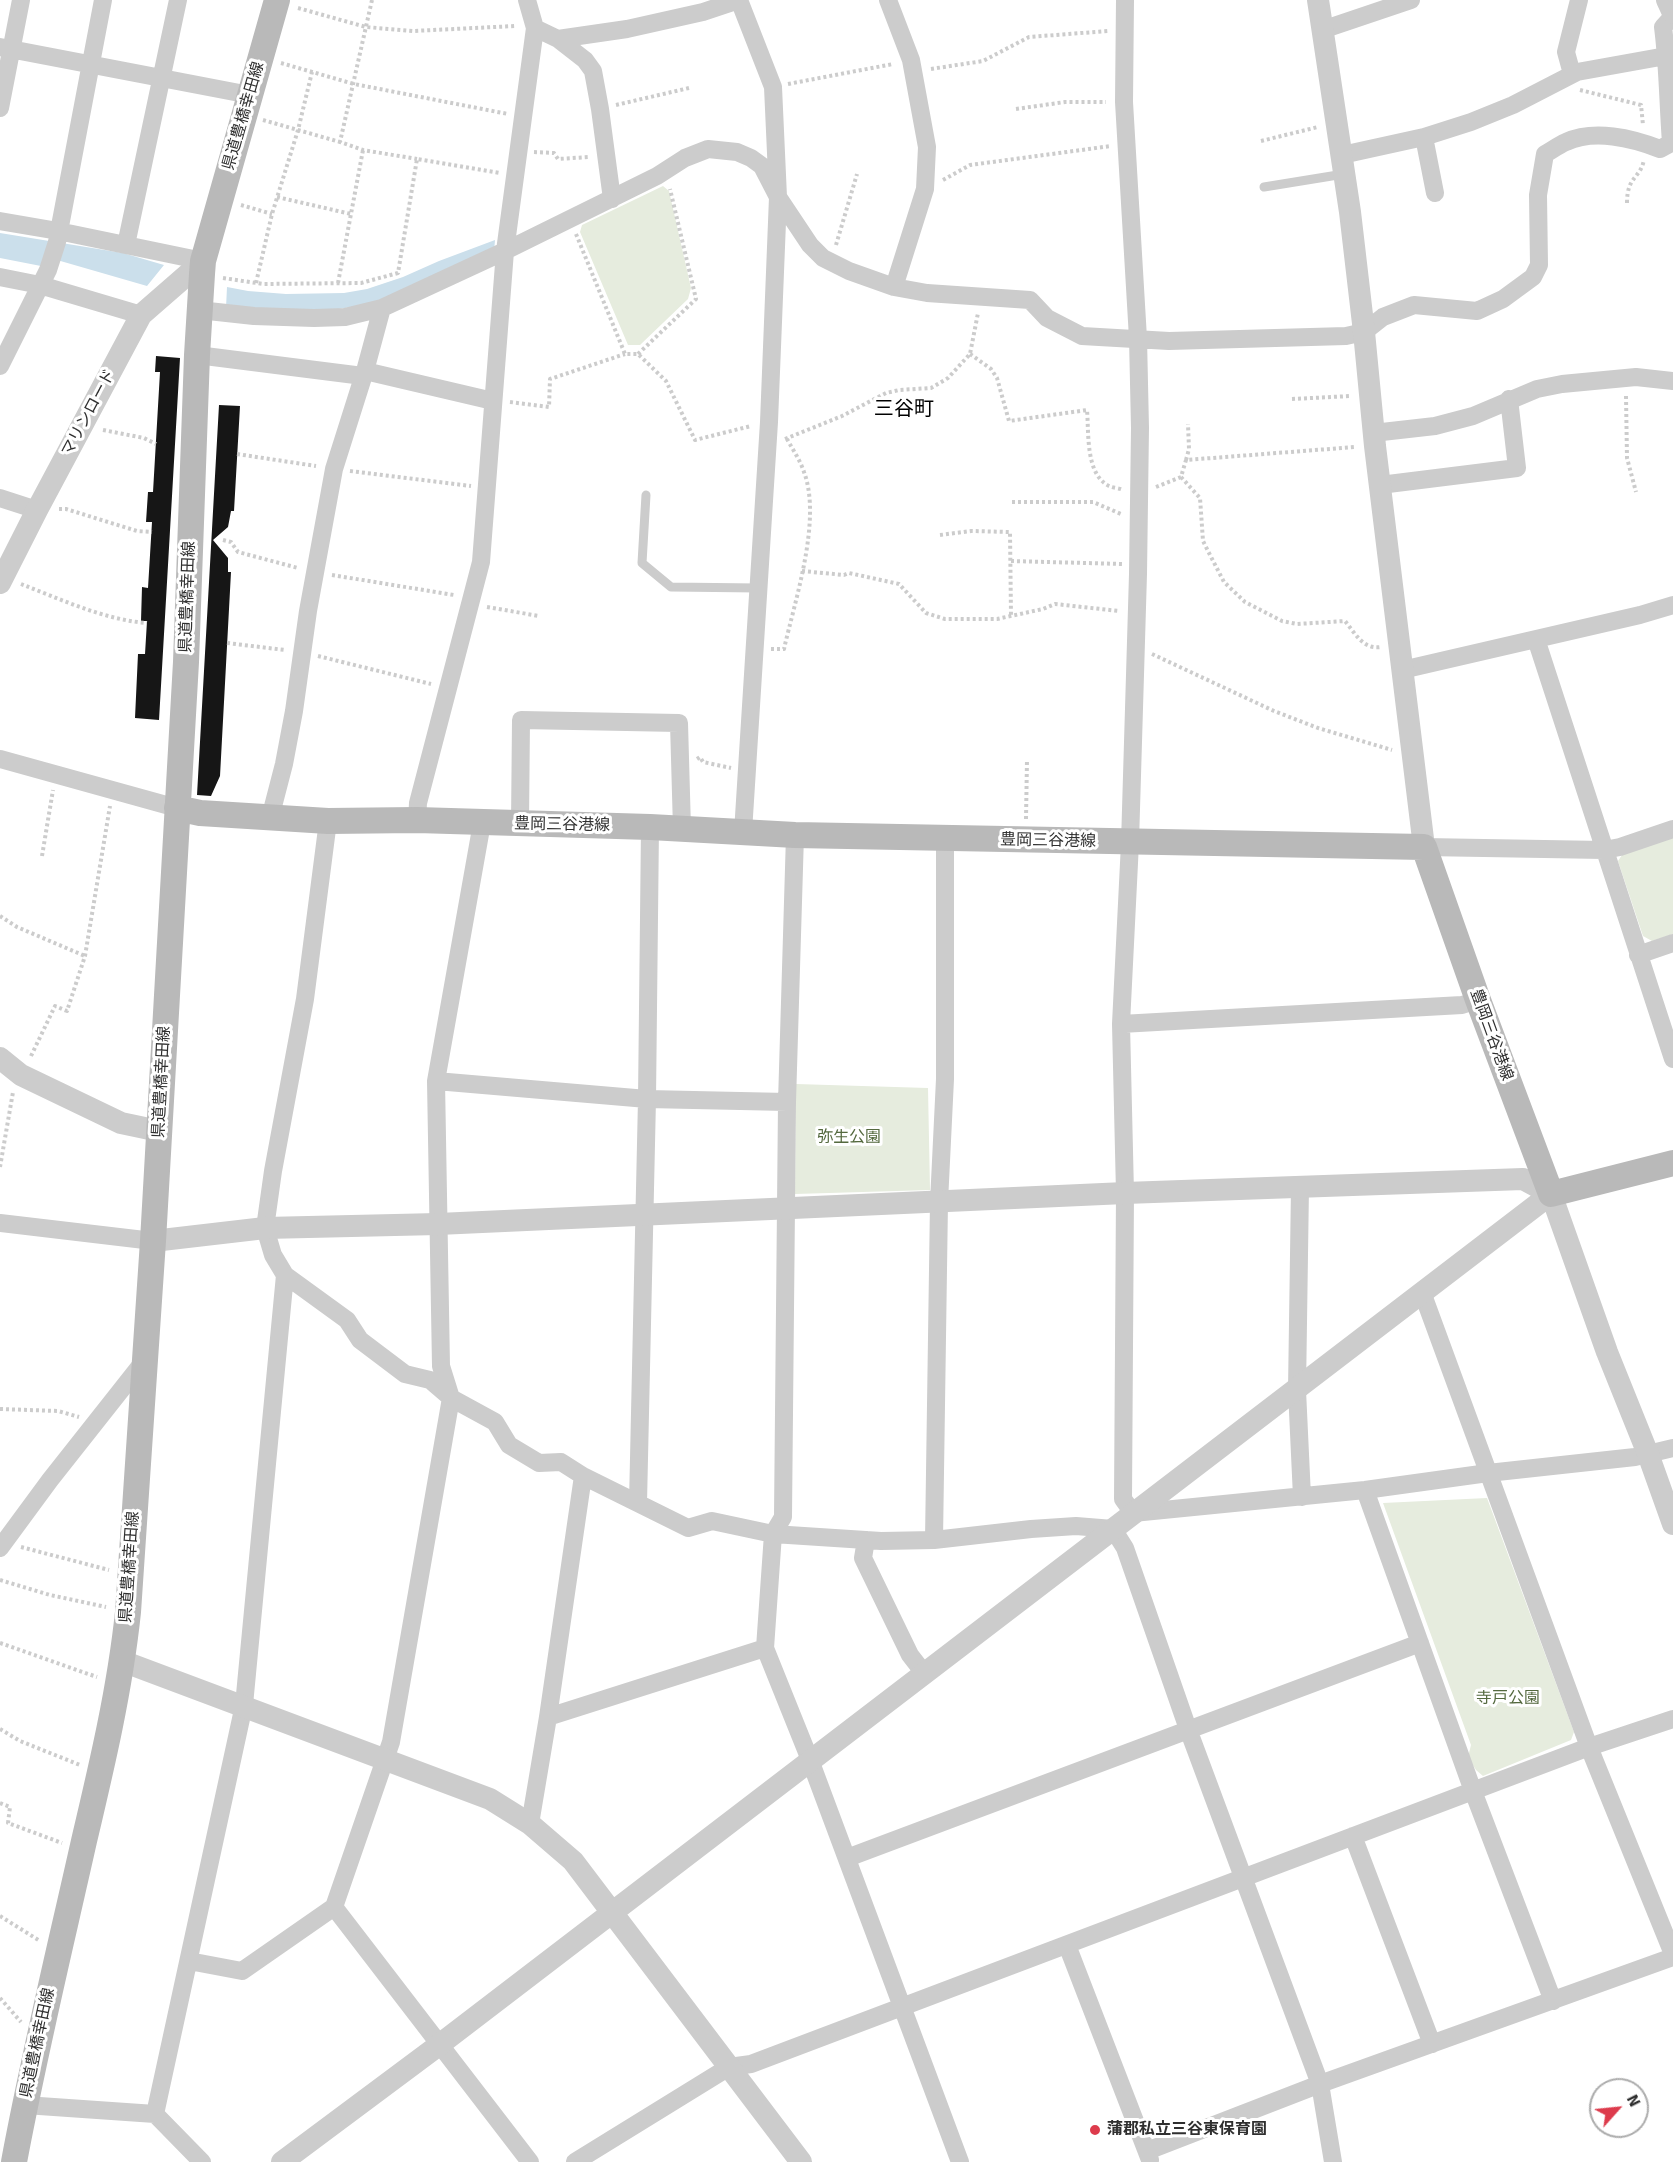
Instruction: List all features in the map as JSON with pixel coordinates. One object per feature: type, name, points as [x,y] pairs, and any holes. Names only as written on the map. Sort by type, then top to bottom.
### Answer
[{"type":"main road","name":"県道豊橋幸田線","points":[[14,2162],[58,1952],[100,1771],[120,1673],[128,1612],[153,1241],[188,638],[202,268],[277,1]]},
{"type":"main road","name":"豊岡三谷港線","points":[[177,808],[200,813],[328,821],[417,820],[650,826],[795,836],[1425,847],[1478,1000],[1551,1194]]},
{"type":"main road","points":[[1551,1194],[1673,1163]]},
{"type":"street","points":[[0,108],[5,48],[21,0]]},
{"type":"street","points":[[0,366],[44,277],[57,236],[103,0]]},
{"type":"street","points":[[126,245],[178,0]]},
{"type":"street","points":[[417,820],[418,803],[481,562],[505,251],[534,26],[527,0]]},
{"type":"street","points":[[558,39],[627,29],[703,12],[739,0],[773,87],[778,197],[768,430],[743,832]]},
{"type":"street","points":[[888,0],[912,66],[927,147],[925,189],[894,287]]},
{"type":"street","points":[[1125,0],[1124,102],[1138,338],[1139,521],[1130,843],[1121,1024],[1125,1193],[1123,1499],[1133,1513]]},
{"type":"street","points":[[1318,0],[1343,164],[1364,332],[1373,433],[1425,847],[1604,850],[1673,829]]},
{"type":"street","points":[[1322,30],[1411,0]]},
{"type":"street","points":[[1572,74],[1566,52],[1579,0]]},
{"type":"street","points":[[200,310],[254,316],[314,318],[345,317],[382,308],[612,199],[685,158],[708,149],[736,152],[762,166],[778,197],[810,245],[831,263],[894,287],[927,293],[1030,300],[1047,318],[1082,336],[1169,341],[1346,336],[1364,332],[1383,317],[1414,304],[1477,311],[1503,299],[1533,277],[1539,265],[1538,195],[1545,154],[1567,141],[1587,135],[1645,143],[1660,149],[1671,142],[1663,27],[1673,14],[1667,0]]},
{"type":"street","points":[[534,26],[558,39],[585,60],[593,71],[612,199]]},
{"type":"street","points":[[5,48],[162,78],[247,105]]},
{"type":"street","points":[[1343,164],[1471,122],[1513,105],[1572,74],[1666,56]]},
{"type":"street","points":[[1424,136],[1435,193]]},
{"type":"street","points":[[0,221],[57,236],[126,245],[202,268]]},
{"type":"street","name":"マリンロード","points":[[2,580],[141,315],[202,268]]},
{"type":"street","points":[[0,277],[44,277],[141,315]]},
{"type":"street","points":[[270,818],[284,764],[334,469],[382,308]]},
{"type":"street","points":[[197,355],[364,374],[493,401]]},
{"type":"street","points":[[1373,433],[1435,426],[1473,416],[1509,399],[1545,387],[1626,377],[1673,381]]},
{"type":"street","points":[[1380,485],[1517,468],[1509,399]]},
{"type":"street","points":[[0,498],[37,510]]},
{"type":"street","points":[[1402,670],[1673,605]]},
{"type":"street","points":[[1536,639],[1673,1059]]},
{"type":"street","points":[[520,824],[521,720],[680,723],[682,828]]},
{"type":"street","points":[[0,759],[177,808]]},
{"type":"street","points":[[328,821],[305,999],[265,1228],[273,1255],[285,1275],[347,1320],[360,1340],[405,1374],[430,1380],[451,1398],[495,1422],[509,1445],[538,1463],[561,1462],[583,1476],[688,1528],[712,1521],[773,1534],[866,1540],[934,1540],[1076,1526],[1113,1529]]},
{"type":"street","points":[[189,1961],[242,1971],[334,1907],[391,1742],[451,1398],[441,1366],[436,1081],[482,823]]},
{"type":"street","points":[[638,1503],[647,1099],[650,826]]},
{"type":"street","points":[[795,836],[785,1208],[783,1517],[773,1534],[765,1648],[903,2005],[960,2162]]},
{"type":"street","points":[[934,1540],[939,1202],[945,1079],[945,839]]},
{"type":"street","points":[[1638,955],[1673,942]]},
{"type":"street","points":[[1121,1024],[1462,1005],[1478,1000]]},
{"type":"street","points":[[0,1058],[12,1079],[121,1123],[159,1131]]},
{"type":"street","points":[[436,1081],[647,1099],[787,1102]]},
{"type":"street","points":[[0,1223],[153,1241],[265,1228],[438,1224],[1125,1193],[1523,1179],[1551,1194],[1607,1352],[1673,1524]]},
{"type":"street","points":[[1300,1186],[1297,1390],[1302,1497]]},
{"type":"street","points":[[282,2162],[439,2045],[1551,1194]]},
{"type":"street","points":[[155,2114],[244,1706],[285,1275]]},
{"type":"street","points":[[1067,1945],[1149,2157],[1320,2084],[1673,1956],[1589,1747],[1422,1292]]},
{"type":"street","points":[[4,1542],[144,1361]]},
{"type":"street","points":[[1133,1513],[1365,1490],[1648,1454],[1673,1448]]},
{"type":"street","points":[[530,1824],[583,1476]]},
{"type":"street","points":[[1365,1490],[1473,1791],[1553,2001]]},
{"type":"street","points":[[1113,1529],[1125,1548],[1188,1729],[1320,2084],[1333,2162]]},
{"type":"street","points":[[866,1540],[863,1558],[910,1655],[924,1673]]},
{"type":"street","points":[[847,1858],[1420,1642]]},
{"type":"street","points":[[548,1717],[765,1648]]},
{"type":"street","points":[[120,1673],[244,1706],[490,1799],[530,1824],[573,1861],[801,2162]]},
{"type":"street","points":[[575,2162],[729,2067],[751,2064],[1589,1747],[1673,1719]]},
{"type":"street","points":[[1353,1836],[1432,2044]]},
{"type":"street","points":[[334,1907],[530,2162]]},
{"type":"street","points":[[25,2105],[155,2114],[202,2162]]},
{"type":"lane","points":[[1263,187],[1343,164]]},
{"type":"lane","points":[[646,495],[642,563],[671,587],[758,588]]},
{"type":"path","points":[[340,142],[372,0]]},
{"type":"path","points":[[277,1],[366,27],[413,31],[534,26]]},
{"type":"path","points":[[773,87],[912,66],[983,61],[1029,37],[1124,30]]},
{"type":"path","points":[[261,56],[354,84],[523,118]]},
{"type":"path","points":[[256,283],[272,214],[298,130],[312,72]]},
{"type":"path","points":[[600,109],[689,88]]},
{"type":"path","points":[[1016,109],[1065,102],[1124,102]]},
{"type":"path","points":[[247,105],[298,130],[363,150],[515,176]]},
{"type":"path","points":[[1261,141],[1337,123]]},
{"type":"path","points":[[925,189],[970,165],[1126,144]]},
{"type":"path","points":[[338,283],[363,150]]},
{"type":"path","points":[[518,152],[554,153],[558,159],[607,157]]},
{"type":"path","points":[[202,268],[256,283],[361,283],[398,273],[417,159]]},
{"type":"path","points":[[493,401],[549,407],[550,379],[625,354],[638,354],[696,299],[665,171]]},
{"type":"path","points":[[831,263],[857,174]]},
{"type":"path","points":[[277,197],[351,214]]},
{"type":"path","points":[[220,198],[272,214]]},
{"type":"path","points":[[570,219],[625,354]]},
{"type":"path","points":[[787,439],[842,416],[886,393],[931,388],[948,378],[970,354],[982,297]]},
{"type":"path","points":[[638,354],[666,381],[695,440],[768,430],[787,439],[804,472],[811,511],[802,571],[784,649],[755,649]]},
{"type":"path","points":[[1626,377],[1627,458],[1636,492]]},
{"type":"path","points":[[1292,399],[1370,394]]},
{"type":"path","points":[[1186,460],[1189,449],[1188,424]]},
{"type":"path","points":[[82,425],[144,438],[156,444]]},
{"type":"path","points":[[237,454],[486,488]]},
{"type":"path","points":[[1181,477],[1200,498],[1203,541],[1210,555],[1224,582],[1245,602],[1282,621],[1297,624],[1345,621],[1365,645],[1375,648],[1399,644]]},
{"type":"path","points":[[1012,502],[1093,502],[1139,521]]},
{"type":"path","points":[[37,510],[66,509],[137,531],[152,532]]},
{"type":"path","points":[[940,535],[971,531],[1010,532],[1011,616]]},
{"type":"path","points":[[223,540],[231,542],[238,552],[315,572],[472,601],[539,616]]},
{"type":"path","points":[[1011,561],[1138,564]]},
{"type":"path","points":[[802,571],[844,575],[849,573],[900,584],[926,613],[945,619],[997,619],[1055,604],[1137,613]]},
{"type":"path","points":[[2,580],[80,606],[134,622],[147,623]]},
{"type":"path","points":[[227,643],[302,652],[449,688]]},
{"type":"path","points":[[1135,646],[1274,711],[1318,728],[1413,756]]},
{"type":"path","points":[[680,766],[700,757],[703,762],[747,772]]},
{"type":"path","points":[[1026,841],[1027,760]]},
{"type":"path","points":[[42,856],[56,775]]},
{"type":"path","points":[[0,1167],[12,1079],[55,1006],[67,1011],[85,956],[113,791]]},
{"type":"path","points":[[0,916],[17,927],[85,956]]},
{"type":"path","points":[[0,1409],[58,1411],[96,1421]]},
{"type":"path","points":[[4,1542],[130,1575]]},
{"type":"path","points":[[0,1580],[50,1595],[128,1612]]},
{"type":"path","points":[[0,1643],[120,1673]]},
{"type":"path","points":[[0,1729],[20,1742],[100,1771]]},
{"type":"path","points":[[0,1803],[10,1807],[8,1823],[82,1850]]},
{"type":"path","points":[[0,1916],[58,1952]]},
{"type":"path","points":[[0,2004],[6,2005]]},
{"type":"green space","points":[[663,186],[669,191],[691,288],[688,299],[640,345],[628,345],[580,232],[582,225]]},
{"type":"green space","points":[[1673,835],[1673,934],[1652,941],[1643,936],[1618,861],[1624,852]]},
{"type":"green space","name":"弥生公園","points":[[796,1084],[928,1088],[930,1190],[795,1194]]},
{"type":"green space","name":"寺戸公園","points":[[1487,1498],[1574,1732],[1571,1740],[1483,1776],[1468,1757],[1471,1745],[1383,1503]]},
{"type":"water","points":[[0,233],[123,253],[164,265],[147,286],[57,260],[41,266],[0,258]]},
{"type":"water","points":[[495,240],[494,252],[388,298],[358,306],[332,310],[226,308],[227,287],[286,294],[344,293],[367,289]]},
{"type":"building","points":[[156,356],[180,358],[159,720],[135,718],[138,654],[145,654],[147,621],[141,621],[142,587],[148,588],[152,522],[146,522],[148,492],[153,492],[160,372],[155,372]]},
{"type":"building","points":[[219,405],[240,406],[234,511],[231,511],[228,527],[213,540],[228,558],[228,572],[231,572],[220,776],[211,796],[197,795]]},
{"type":"place","name":"蒲郡私立三谷東保育園","points":[[1095,2130]]},
{"type":"district","name":"三谷町","points":[[904,410]]}]
